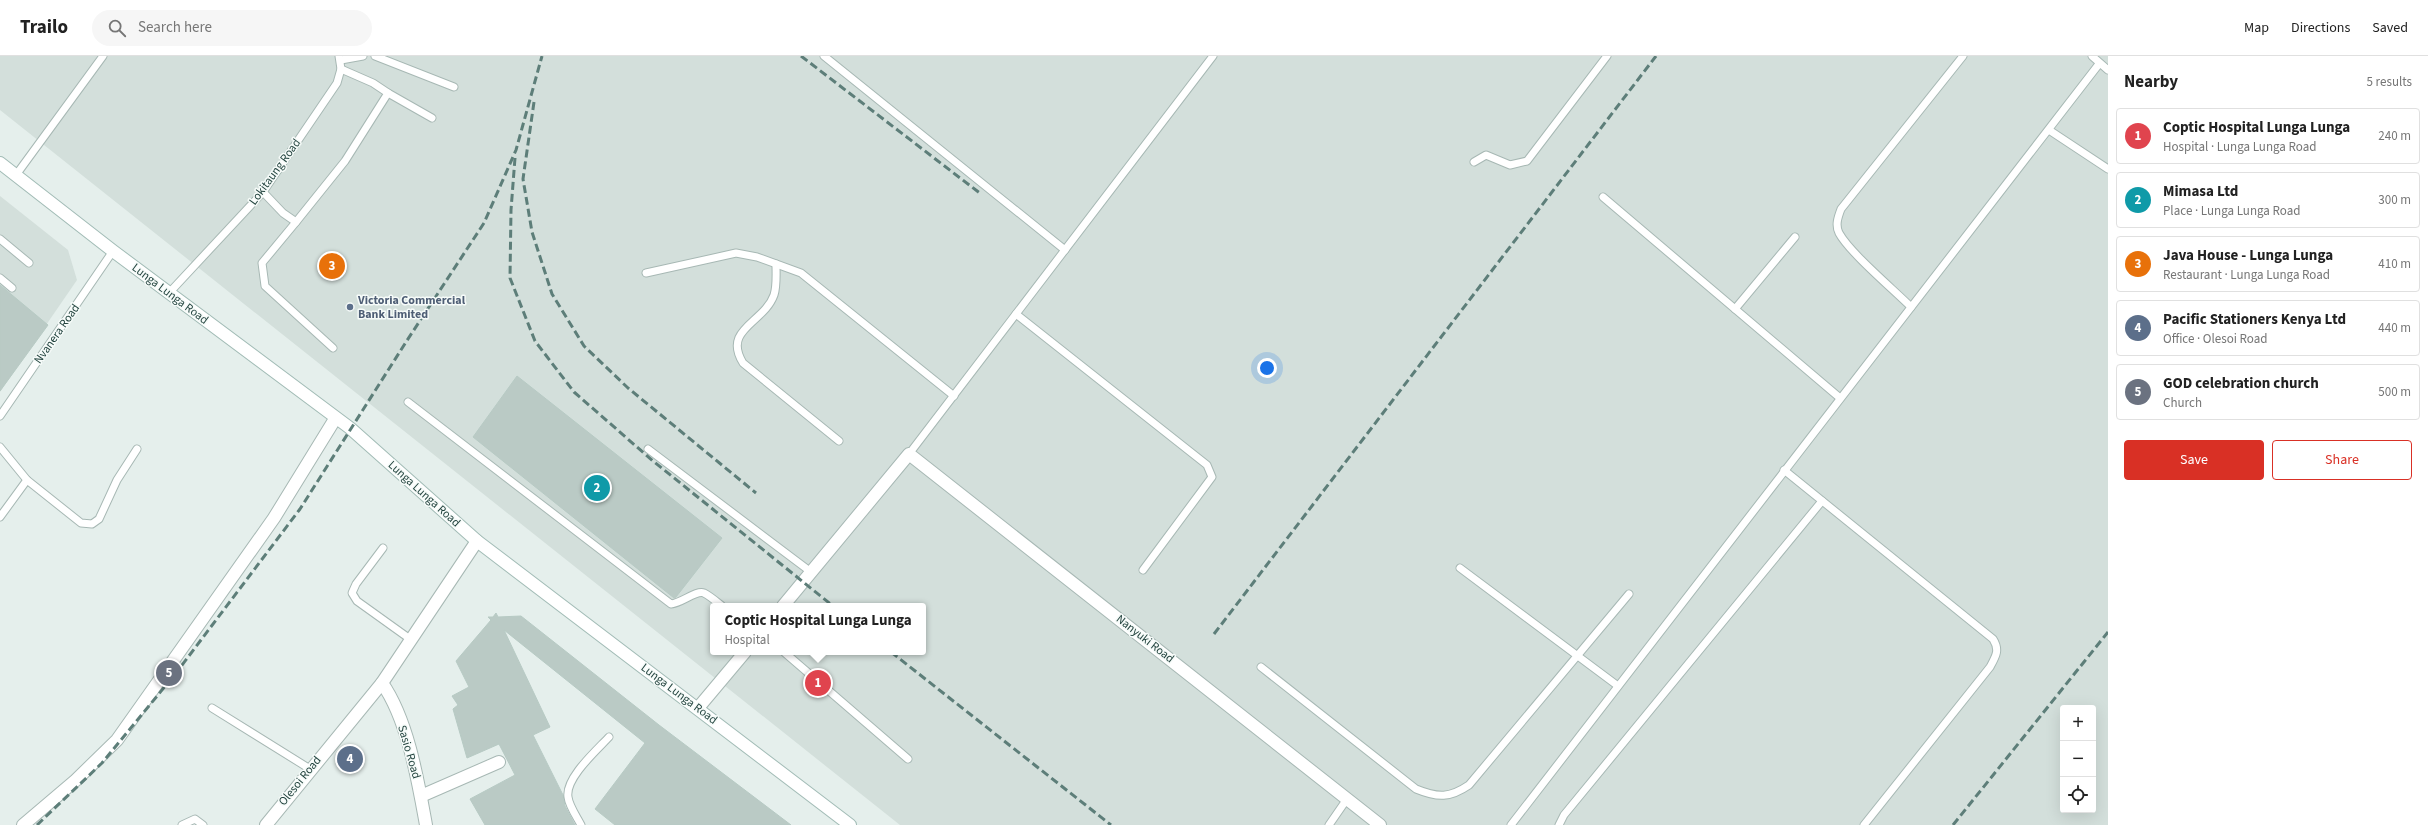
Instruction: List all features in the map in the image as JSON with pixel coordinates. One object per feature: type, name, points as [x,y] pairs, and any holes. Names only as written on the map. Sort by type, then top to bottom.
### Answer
[{"type":"street","name":"Lunga Lunga Road","points":[[0,163],[113,251],[335,419],[350,428],[477,541],[850,825]]},
{"type":"street","points":[[23,825],[76,780],[117,740],[274,518],[335,419]]},
{"type":"street","points":[[785,603],[909,454]]},
{"type":"street","name":"Nanyuki Road","points":[[909,454],[1380,825]]},
{"type":"street","name":"Olesoi Road","points":[[266,825],[310,769],[382,683],[477,541]]},
{"type":"street","points":[[698,708],[742,655]]},
{"type":"street","name":"Sasio Road","points":[[382,683],[389,693],[398,716],[421,796],[426,825]]},
{"type":"street","points":[[421,796],[499,762]]},
{"type":"lane","points":[[16,175],[103,56]]},
{"type":"lane","points":[[340,58],[363,56]]},
{"type":"lane","points":[[375,56],[454,87]]},
{"type":"lane","points":[[824,56],[1065,250]]},
{"type":"lane","points":[[909,454],[1213,56]]},
{"type":"lane","points":[[1474,162],[1486,155],[1510,165],[1527,161],[1607,56]]},
{"type":"lane","points":[[1911,307],[1848,244],[1839,232],[1837,221],[1841,209],[1963,56]]},
{"type":"lane","points":[[2092,56],[2099,64],[2108,70]]},
{"type":"lane","name":"Lokitaung Road","points":[[169,293],[263,192],[337,83],[341,69],[340,58]]},
{"type":"lane","points":[[1511,825],[2099,64]]},
{"type":"lane","points":[[341,69],[374,83],[388,93],[432,118]]},
{"type":"lane","points":[[333,348],[265,286],[262,263],[345,161],[388,93]]},
{"type":"lane","points":[[2048,130],[2108,169]]},
{"type":"lane","points":[[263,192],[282,213],[296,222]]},
{"type":"lane","points":[[1603,197],[1840,398]]},
{"type":"lane","points":[[1735,309],[1795,237]]},
{"type":"lane","points":[[0,239],[29,263]]},
{"type":"lane","name":"Nvanera Road","points":[[0,416],[113,251]]},
{"type":"lane","points":[[646,273],[736,253],[757,257],[801,273],[954,396]]},
{"type":"lane","points":[[776,264],[774,296],[736,340],[736,351],[743,363],[839,441]]},
{"type":"lane","points":[[0,278],[12,288]]},
{"type":"lane","points":[[1016,314],[1207,465],[1212,477],[1143,570]]},
{"type":"lane","points":[[408,402],[671,604],[679,604],[696,592],[702,592],[718,603]]},
{"type":"lane","points":[[0,447],[27,480],[81,523],[92,524],[99,520],[116,480],[137,449]]},
{"type":"lane","points":[[648,449],[811,572]]},
{"type":"lane","points":[[1784,470],[1993,639],[1997,645],[1997,654],[1990,667],[1864,825]]},
{"type":"lane","points":[[0,517],[27,480]]},
{"type":"lane","points":[[1559,825],[1564,815],[1822,501]]},
{"type":"lane","points":[[383,548],[356,584],[352,593],[357,601],[410,639]]},
{"type":"lane","points":[[1460,568],[1618,686]]},
{"type":"lane","points":[[1261,667],[1416,789],[1430,795],[1454,795],[1469,785],[1629,594]]},
{"type":"lane","points":[[787,655],[908,759]]},
{"type":"lane","points":[[212,708],[310,769]]},
{"type":"lane","points":[[581,825],[568,799],[568,787],[575,775],[609,737]]},
{"type":"lane","points":[[1329,825],[1347,799]]},
{"type":"lane","points":[[182,825],[195,819],[203,825]]},
{"type":"shaded area","points":[[0,56],[2108,56],[2108,825],[900,825],[0,110]]},
{"type":"shaded area","points":[[0,196],[68,250],[77,280],[0,392]]},
{"type":"building","points":[[0,285],[48,325],[0,391]]},
{"type":"building","points":[[517,376],[722,538],[676,597],[674,598],[473,437]]},
{"type":"building","points":[[496,613],[498,617],[521,616],[659,725],[791,825],[615,825],[595,809],[645,743],[504,630],[550,727],[533,735],[563,795],[565,806],[575,825],[485,825],[470,799],[515,775],[499,744],[467,758],[453,709],[458,705],[452,696],[469,687],[456,661],[491,620],[488,617],[493,617]]},
{"type":"railway","points":[[37,825],[102,763],[176,673],[300,509],[406,342],[484,223],[516,150],[542,56]]},
{"type":"railway","points":[[801,56],[981,194]]},
{"type":"railway","points":[[1214,634],[1656,56]]},
{"type":"railway","points":[[534,102],[523,179],[532,232],[552,294],[584,346],[628,388],[756,493]]},
{"type":"railway","points":[[515,158],[511,210],[510,278],[535,341],[574,392],[653,461],[829,603]]},
{"type":"railway","points":[[1953,825],[2108,632]]},
{"type":"railway","points":[[895,655],[1111,825]]},
{"type":"place","name":"Java House - Lunga Lunga","points":[[332,266]]},
{"type":"place","name":"Victoria Commercial Bank Limited","points":[[350,307]]},
{"type":"place","name":"Mimasa Ltd","points":[[597,488]]},
{"type":"place","name":"GOD celebration church","points":[[169,673]]},
{"type":"place","name":"Coptic Hospital Lunga Lunga","points":[[818,683]]},
{"type":"place","name":"Pacific Stationers Kenya Ltd","points":[[350,759]]}]
